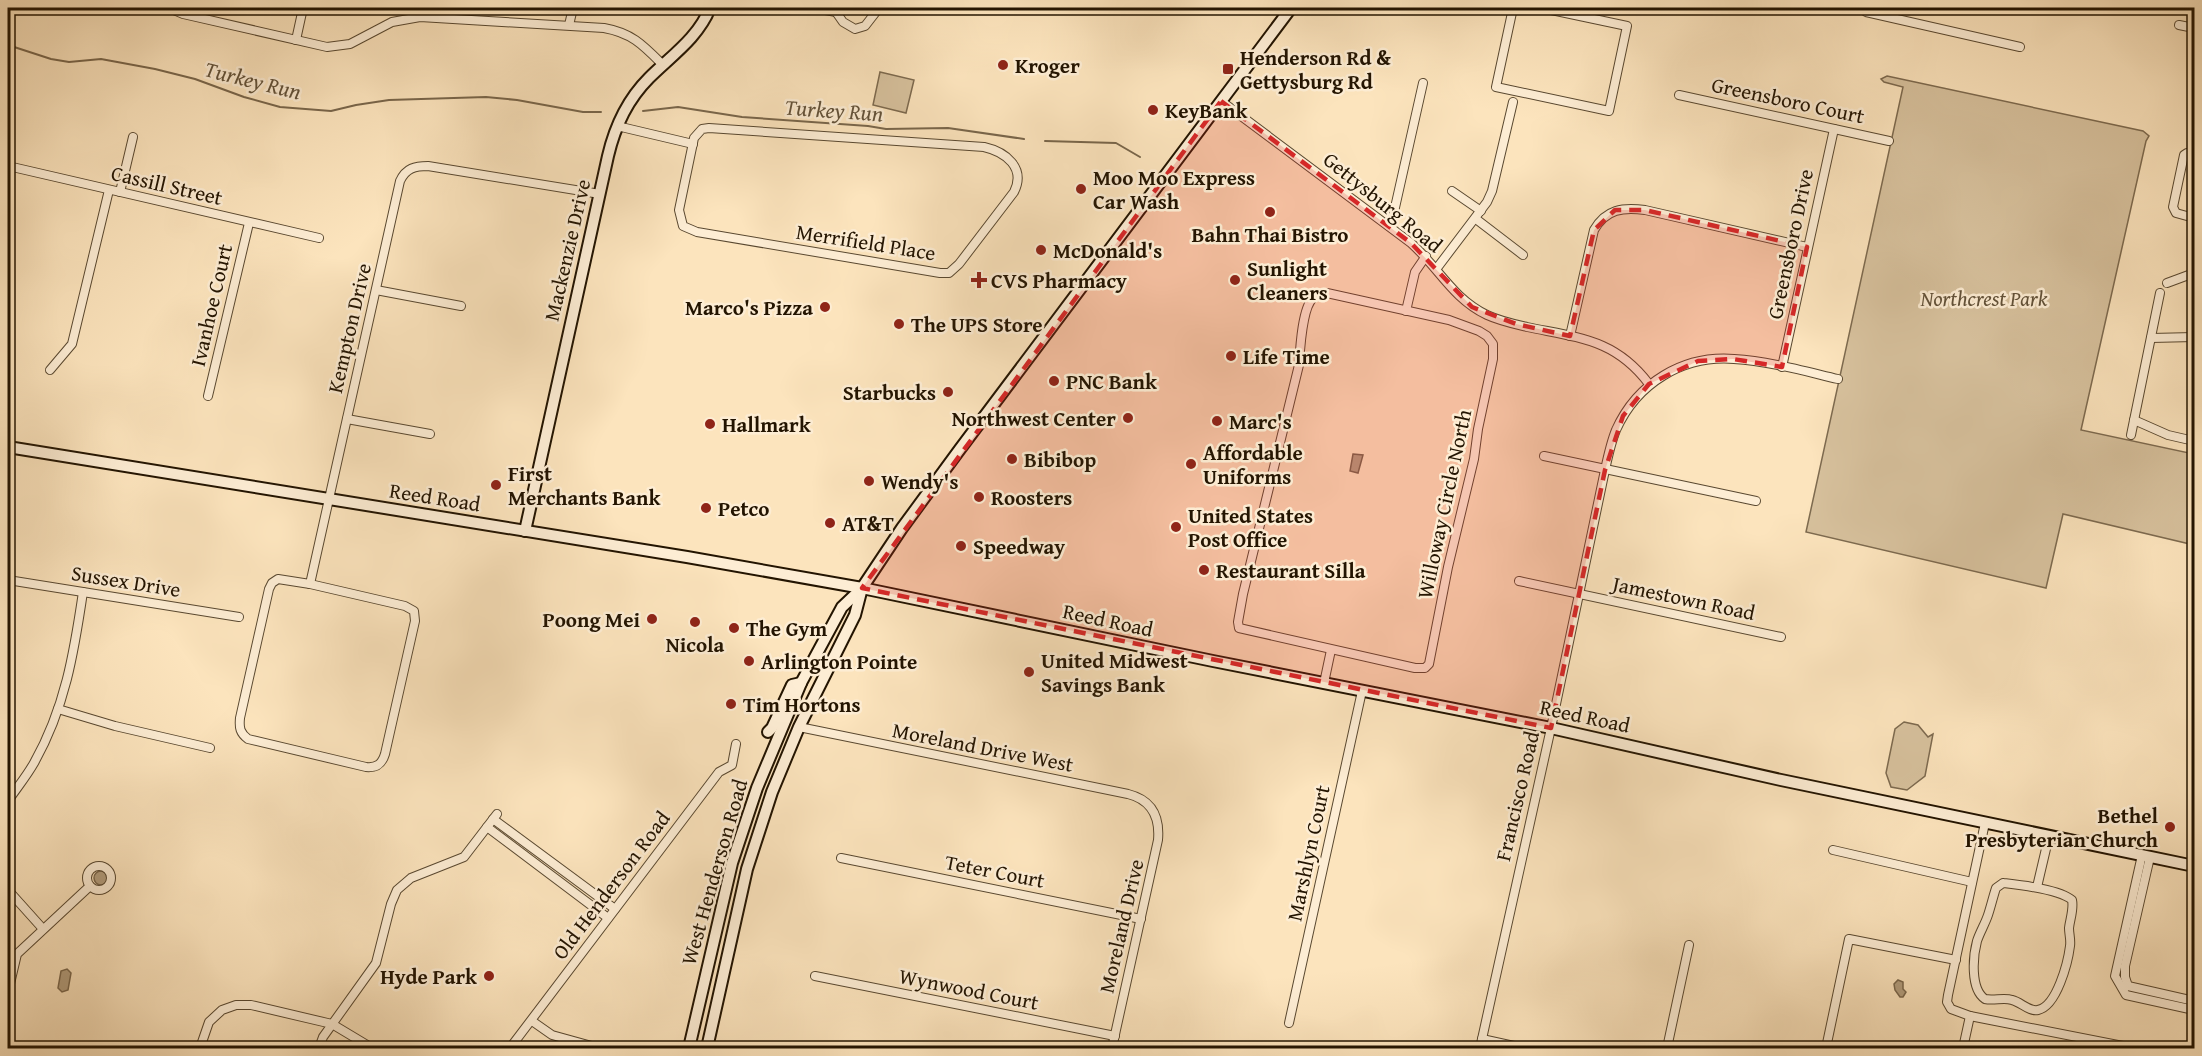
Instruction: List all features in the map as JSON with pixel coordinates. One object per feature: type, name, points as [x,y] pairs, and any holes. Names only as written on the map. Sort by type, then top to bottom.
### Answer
[{"type":"main road","name":"Mackenzie Drive","points":[[525,531],[617,126],[632,98],[694,35],[710,8]]},
{"type":"main road","name":"West Henderson Road","points":[[689,1048],[735,853],[770,754],[801,683],[842,607],[862,588],[902,528],[960,449],[1291,8]]},
{"type":"main road","name":"Reed Road","points":[[8,447],[862,588],[1551,728],[1780,780],[2194,866]]},
{"type":"main road","name":"West Henderson Road","points":[[707,1048],[747,869],[772,792],[799,727],[855,615],[862,588]]},
{"type":"main road","points":[[768,732],[792,685],[801,683]]},
{"type":"street","points":[[169,8],[183,14],[327,46],[342,46],[358,40],[379,27],[404,18],[442,17],[604,28],[627,33],[663,65]]},
{"type":"street","points":[[296,39],[303,8]]},
{"type":"street","points":[[442,17],[443,8]]},
{"type":"street","points":[[569,25],[573,8]]},
{"type":"street","points":[[815,8],[836,10],[843,22],[855,29],[864,26],[879,8]]},
{"type":"street","points":[[1513,8],[1496,87],[1609,111],[1627,26],[1542,8]]},
{"type":"street","points":[[1867,8],[1866,12],[2020,47]]},
{"type":"street","points":[[2179,25],[2194,28]]},
{"type":"street","points":[[1389,226],[1423,83]]},
{"type":"street","name":"Greensboro Court","points":[[1679,95],[1889,141]]},
{"type":"street","name":"Gettysburg Road","points":[[1221,101],[1426,256],[1454,292],[1472,307],[1489,316],[1516,324],[1591,341],[1618,353],[1633,365],[1648,384]]},
{"type":"street","points":[[1437,268],[1476,219],[1492,191],[1513,102]]},
{"type":"street","points":[[617,126],[693,144]]},
{"type":"street","name":"Merrifield Place","points":[[709,128],[976,146],[992,149],[1006,156],[1017,168],[1018,180],[1014,192],[959,264],[949,273],[940,273],[687,229],[680,221],[679,210],[693,144],[697,133],[709,128]]},
{"type":"street","name":"Greensboro Drive","points":[[1782,367],[1834,129]]},
{"type":"street","points":[[120,192],[133,137]]},
{"type":"street","points":[[2194,153],[2187,153],[2184,156],[2173,207],[2176,213],[2194,218]]},
{"type":"street","name":"Cassill Street","points":[[8,166],[319,238]]},
{"type":"street","name":"Kempton Drive","points":[[310,584],[400,181],[404,173],[410,168],[428,166],[600,194]]},
{"type":"street","points":[[50,370],[72,344],[109,190]]},
{"type":"street","points":[[1452,191],[1481,211]]},
{"type":"street","points":[[1570,336],[1594,231],[1604,217],[1615,210],[1623,208],[1645,210],[1807,247]]},
{"type":"street","points":[[1476,219],[1523,255]]},
{"type":"street","name":"Ivanhoe Court","points":[[208,396],[249,223]]},
{"type":"street","points":[[1324,683],[1331,650],[1239,628],[1238,622],[1299,365],[1300,344],[1309,305],[1312,298],[1327,293],[1406,311],[1415,272],[1426,256]]},
{"type":"street","points":[[2167,283],[2194,273]]},
{"type":"street","points":[[376,290],[461,306]]},
{"type":"street","points":[[2131,435],[2160,293]]},
{"type":"street","name":"Willoway Circle North","points":[[1331,650],[1415,668],[1425,668],[1429,664],[1493,359],[1493,344],[1487,336],[1466,326],[1406,311]]},
{"type":"street","points":[[2151,338],[2194,337]]},
{"type":"street","points":[[1648,384],[1678,368],[1707,360],[1733,358],[1838,379]]},
{"type":"street","name":"Francisco Road","points":[[1480,1048],[1613,438],[1623,416],[1648,384]]},
{"type":"street","points":[[347,419],[430,434]]},
{"type":"street","points":[[2134,420],[2168,435],[2194,441]]},
{"type":"street","points":[[1544,456],[1756,501]]},
{"type":"street","points":[[278,579],[285,579],[310,584],[410,607],[416,616],[384,761],[373,768],[248,739],[242,735],[239,726],[240,718],[272,583],[278,579]]},
{"type":"street","name":"Sussex Drive","points":[[8,580],[239,617]]},
{"type":"street","name":"Jamestown Road","points":[[1520,581],[1781,637]]},
{"type":"street","points":[[8,801],[33,765],[58,709],[72,661],[83,592]]},
{"type":"street","name":"Marshlyn Court","points":[[1289,1023],[1362,691]]},
{"type":"street","points":[[58,709],[115,726],[210,748]]},
{"type":"street","name":"Moreland Drive West","points":[[799,727],[1128,794],[1143,799],[1154,811]]},
{"type":"street","name":"Old Henderson Road","points":[[510,1048],[718,772],[732,765],[736,744]]},
{"type":"street","name":"Moreland Drive","points":[[1112,1048],[1158,840],[1159,825],[1154,811]]},
{"type":"street","points":[[319,1048],[323,1037],[375,963],[397,890],[411,878],[459,860],[470,851],[495,816],[615,909]]},
{"type":"street","points":[[1985,823],[1947,1002],[1951,1009],[1970,1016],[2133,1048]]},
{"type":"street","points":[[487,827],[608,918]]},
{"type":"street","points":[[2037,887],[2049,836]]},
{"type":"street","points":[[1833,850],[1972,882]]},
{"type":"street","points":[[2146,856],[2125,977],[2128,986],[2194,1001]]},
{"type":"street","points":[[2146,856],[2115,976],[2126,995],[2194,1010]]},
{"type":"street","name":"Teter Court","points":[[842,858],[1141,919]]},
{"type":"street","points":[[2003,883],[2037,887],[2072,900],[2069,932],[2071,941],[2061,982],[2044,1007],[2034,1010],[2012,999],[1988,1000],[1978,992],[1975,975],[1977,942],[1996,888],[2003,883]]},
{"type":"street","points":[[8,992],[17,954],[90,886]]},
{"type":"street","points":[[8,890],[43,929]]},
{"type":"street","points":[[1828,1048],[1849,939],[1956,960]]},
{"type":"street","points":[[1667,1048],[1689,945]]},
{"type":"street","name":"Wynwood Court","points":[[815,976],[1115,1036]]},
{"type":"street","points":[[200,1048],[209,1022],[222,1010],[236,1005],[251,1005],[332,1024],[372,1048]]},
{"type":"street","points":[[1963,1048],[1970,1016]]},
{"type":"street","points":[[532,1021],[552,1035],[599,1048]]},
{"type":"street","points":[[1482,1039],[1523,1048]]},
{"type":"highlighted area","points":[[1221,101],[1411,243],[1472,307],[1516,324],[1570,336],[1594,230],[1615,210],[1645,210],[1807,247],[1782,367],[1733,359],[1698,361],[1649,384],[1623,416],[1605,470],[1551,728],[862,588]]},
{"type":"green space","points":[[880,72],[914,80],[906,113],[873,105]]},
{"type":"green space","name":"Northcrest Park","points":[[1887,76],[2143,131],[2149,136],[2081,430],[2194,454],[2194,545],[2063,514],[2046,588],[1806,532],[1903,87],[1881,79]]},
{"type":"green space","points":[[1904,722],[1918,725],[1928,737],[1933,734],[1925,776],[1907,790],[1891,787],[1886,773],[1895,729]]},
{"type":"shaded area","points":[[1353,454],[1363,455],[1358,473],[1350,471]]},
{"type":"shaded area","points":[[101,871],[106,873],[108,878],[106,883],[101,885],[96,883],[94,878],[96,873]]},
{"type":"shaded area","points":[[67,969],[71,973],[68,990],[62,992],[58,988],[61,971]]},
{"type":"shaded area","points":[[1898,980],[1903,982],[1903,989],[1906,992],[1903,997],[1900,997],[1895,990],[1894,984]]},
{"type":"waterway","name":"Turkey Run","points":[[8,45],[51,59],[69,62],[101,59],[155,69],[195,79],[280,107],[331,111],[389,100],[486,97],[583,112],[601,112]]},
{"type":"waterway","name":"Turkey Run","points":[[643,111],[678,107],[742,117],[886,129],[948,128],[1024,139]]},
{"type":"waterway","name":"Turkey Run","points":[[1045,141],[1116,143],[1140,157]]},
{"type":"place","name":"Kroger","points":[[1003,65]]},
{"type":"place","name":"Henderson Rd & Gettysburg Rd","points":[[1228,69]]},
{"type":"place","name":"KeyBank","points":[[1153,110]]},
{"type":"place","name":"Moo Moo Express Car Wash","points":[[1081,189]]},
{"type":"place","name":"Bahn Thai Bistro","points":[[1270,212]]},
{"type":"place","name":"McDonald's","points":[[1041,250]]},
{"type":"place","name":"CVS Pharmacy","points":[[979,280]]},
{"type":"place","name":"Sunlight Cleaners","points":[[1235,280]]},
{"type":"place","name":"Marco's Pizza","points":[[825,307]]},
{"type":"place","name":"The UPS Store","points":[[899,324]]},
{"type":"place","name":"Life Time","points":[[1231,356]]},
{"type":"place","name":"PNC Bank","points":[[1054,381]]},
{"type":"place","name":"Starbucks","points":[[948,392]]},
{"type":"place","name":"Northwest Center","points":[[1128,418]]},
{"type":"place","name":"Marc's","points":[[1217,421]]},
{"type":"place","name":"Hallmark","points":[[710,424]]},
{"type":"place","name":"Bibibop","points":[[1012,459]]},
{"type":"place","name":"Affordable Uniforms","points":[[1191,464]]},
{"type":"place","name":"Wendy's","points":[[869,481]]},
{"type":"place","name":"First Merchants Bank","points":[[496,485]]},
{"type":"place","name":"Roosters","points":[[979,497]]},
{"type":"place","name":"Petco","points":[[706,508]]},
{"type":"place","name":"AT&T","points":[[830,523]]},
{"type":"place","name":"United States Post Office","points":[[1176,527]]},
{"type":"place","name":"Speedway","points":[[961,546]]},
{"type":"place","name":"Restaurant Silla","points":[[1204,570]]},
{"type":"place","name":"Poong Mei","points":[[652,619]]},
{"type":"place","name":"Nicola","points":[[695,622]]},
{"type":"place","name":"The Gym","points":[[734,628]]},
{"type":"place","name":"Arlington Pointe","points":[[749,661]]},
{"type":"place","name":"United Midwest Savings Bank","points":[[1029,672]]},
{"type":"place","name":"Tim Hortons","points":[[731,704]]},
{"type":"place","name":"Bethel Presbyterian Church","points":[[2170,827]]},
{"type":"place","name":"Hyde Park","points":[[489,976]]}]
